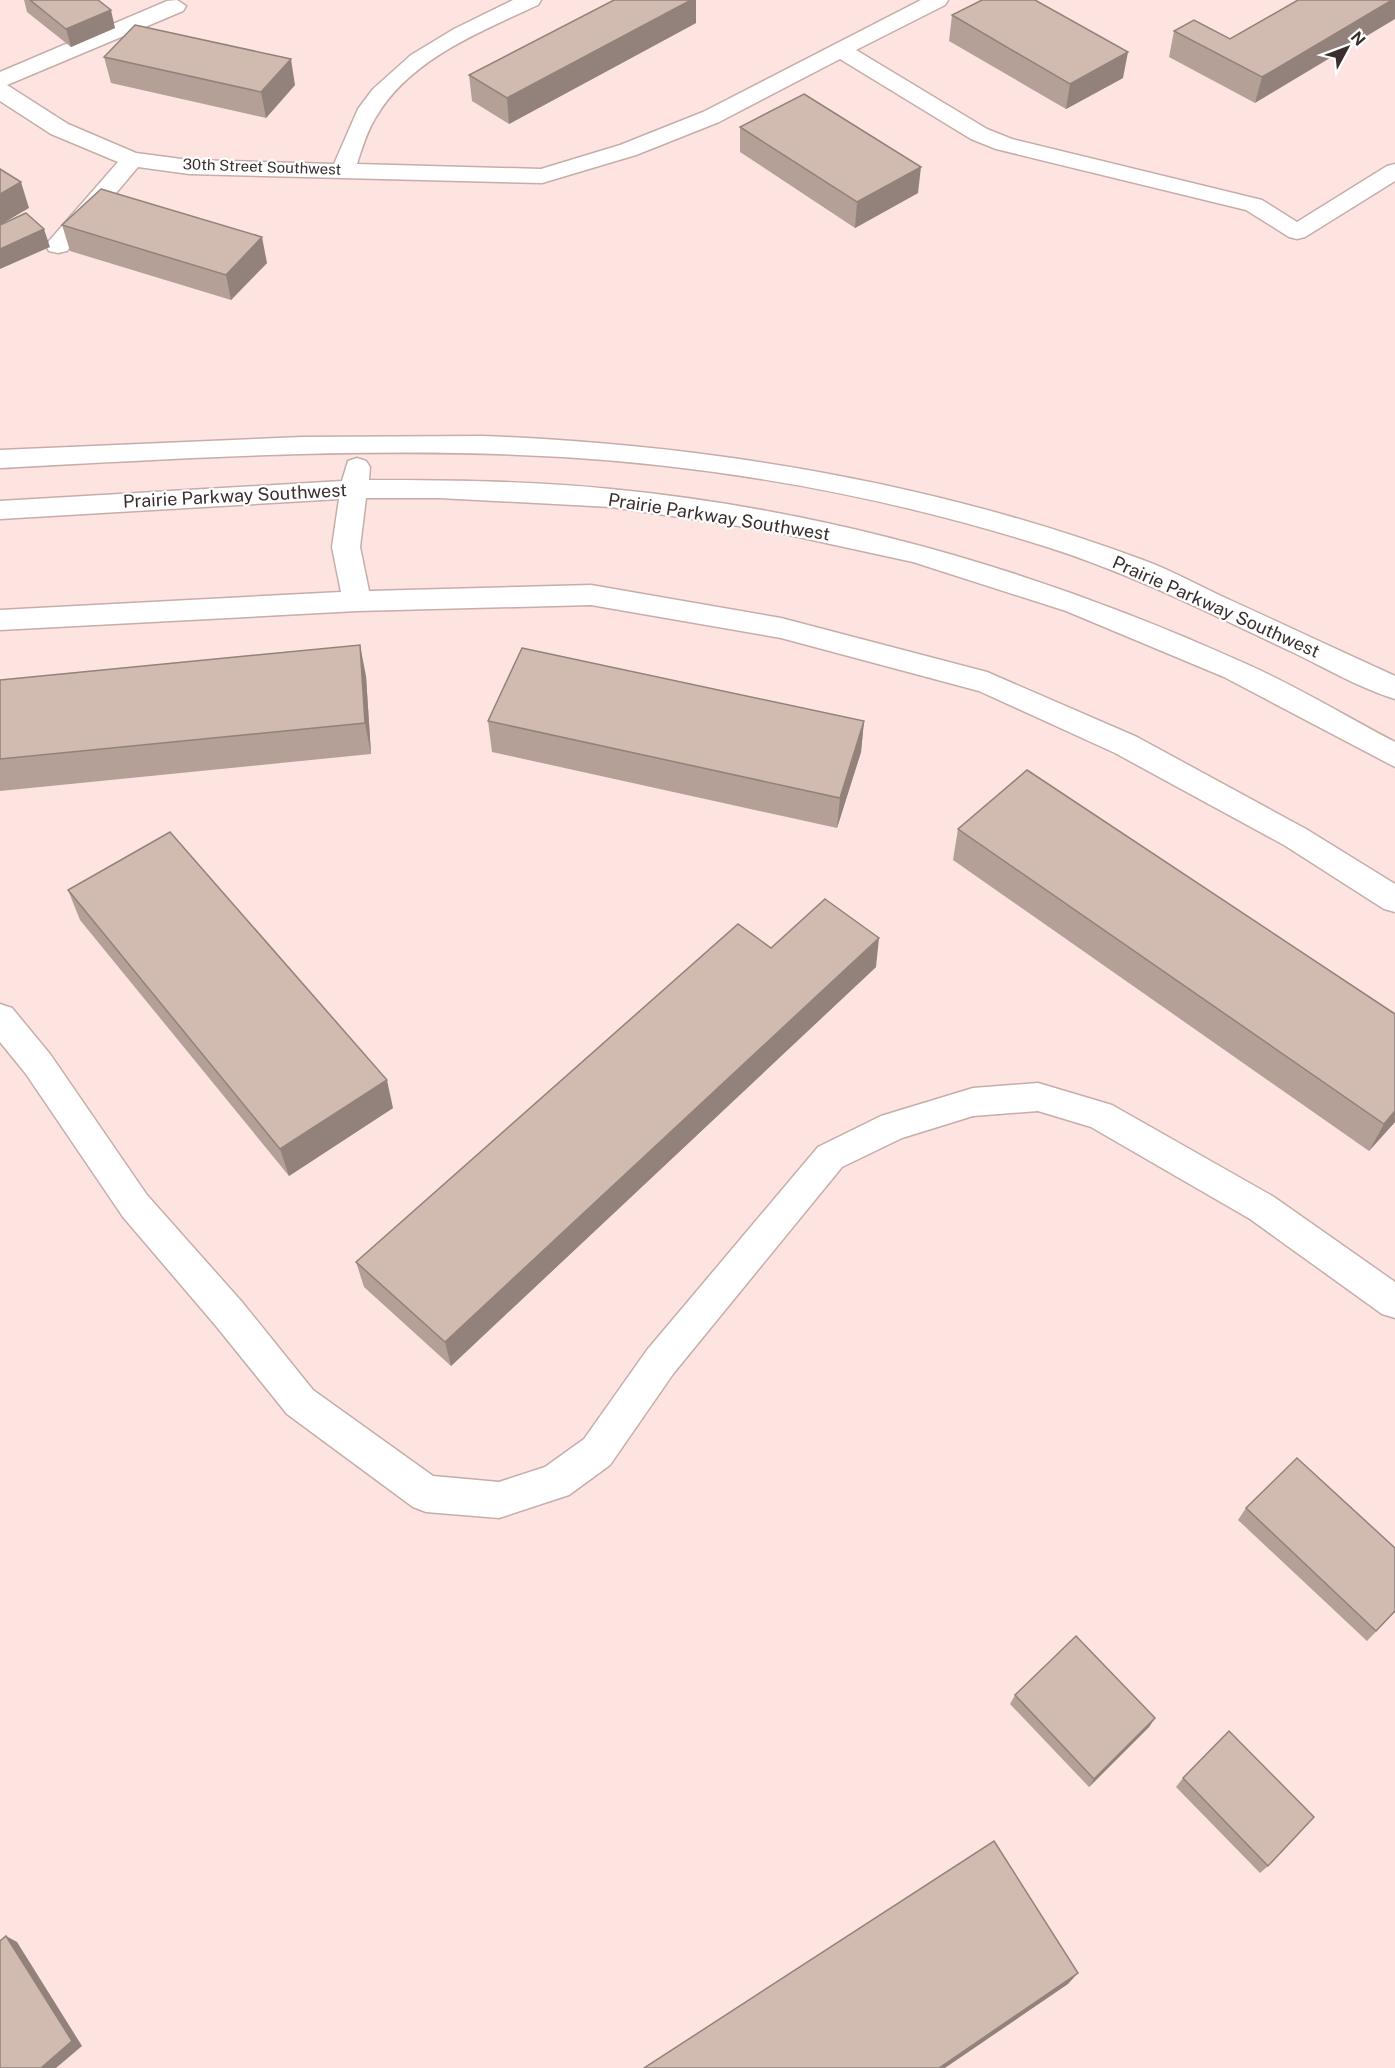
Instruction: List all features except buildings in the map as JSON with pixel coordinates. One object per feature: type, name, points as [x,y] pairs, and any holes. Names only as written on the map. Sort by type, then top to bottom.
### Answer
[{"type":"street","points":[[343,170],[365,116],[386,87],[414,62],[461,33],[530,0]]},
{"type":"street","name":"30th Street Southwest","points":[[0,90],[39,120],[74,138],[133,159],[189,167],[542,176],[670,135],[711,117],[937,0]]},
{"type":"street","points":[[0,80],[175,6]]},
{"type":"street","points":[[840,50],[979,134],[1004,144],[1254,206],[1297,232],[1395,171]]},
{"type":"street","points":[[58,246],[133,159]]},
{"type":"street","points":[[357,601],[346,547],[360,445]]},
{"type":"street","name":"Prairie Parkway Southwest","points":[[0,459],[253,446],[486,445],[608,453],[744,468],[900,498],[1021,530],[1134,568],[1395,688]]},
{"type":"street","name":"Prairie Parkway Southwest","points":[[0,510],[354,489],[439,489],[611,498],[766,521],[916,553],[1076,604],[1234,670],[1395,756]]},
{"type":"street","points":[[0,620],[357,601],[591,595],[781,628],[987,683],[1125,745],[1295,837],[1395,900]]},
{"type":"street","points":[[0,1018],[38,1064],[135,1206],[230,1314],[300,1402],[426,1494],[499,1500],[556,1482],[597,1452],[660,1362],[830,1157],[892,1126],[973,1102],[1038,1096],[1100,1115],[1263,1208],[1391,1291]]}]
